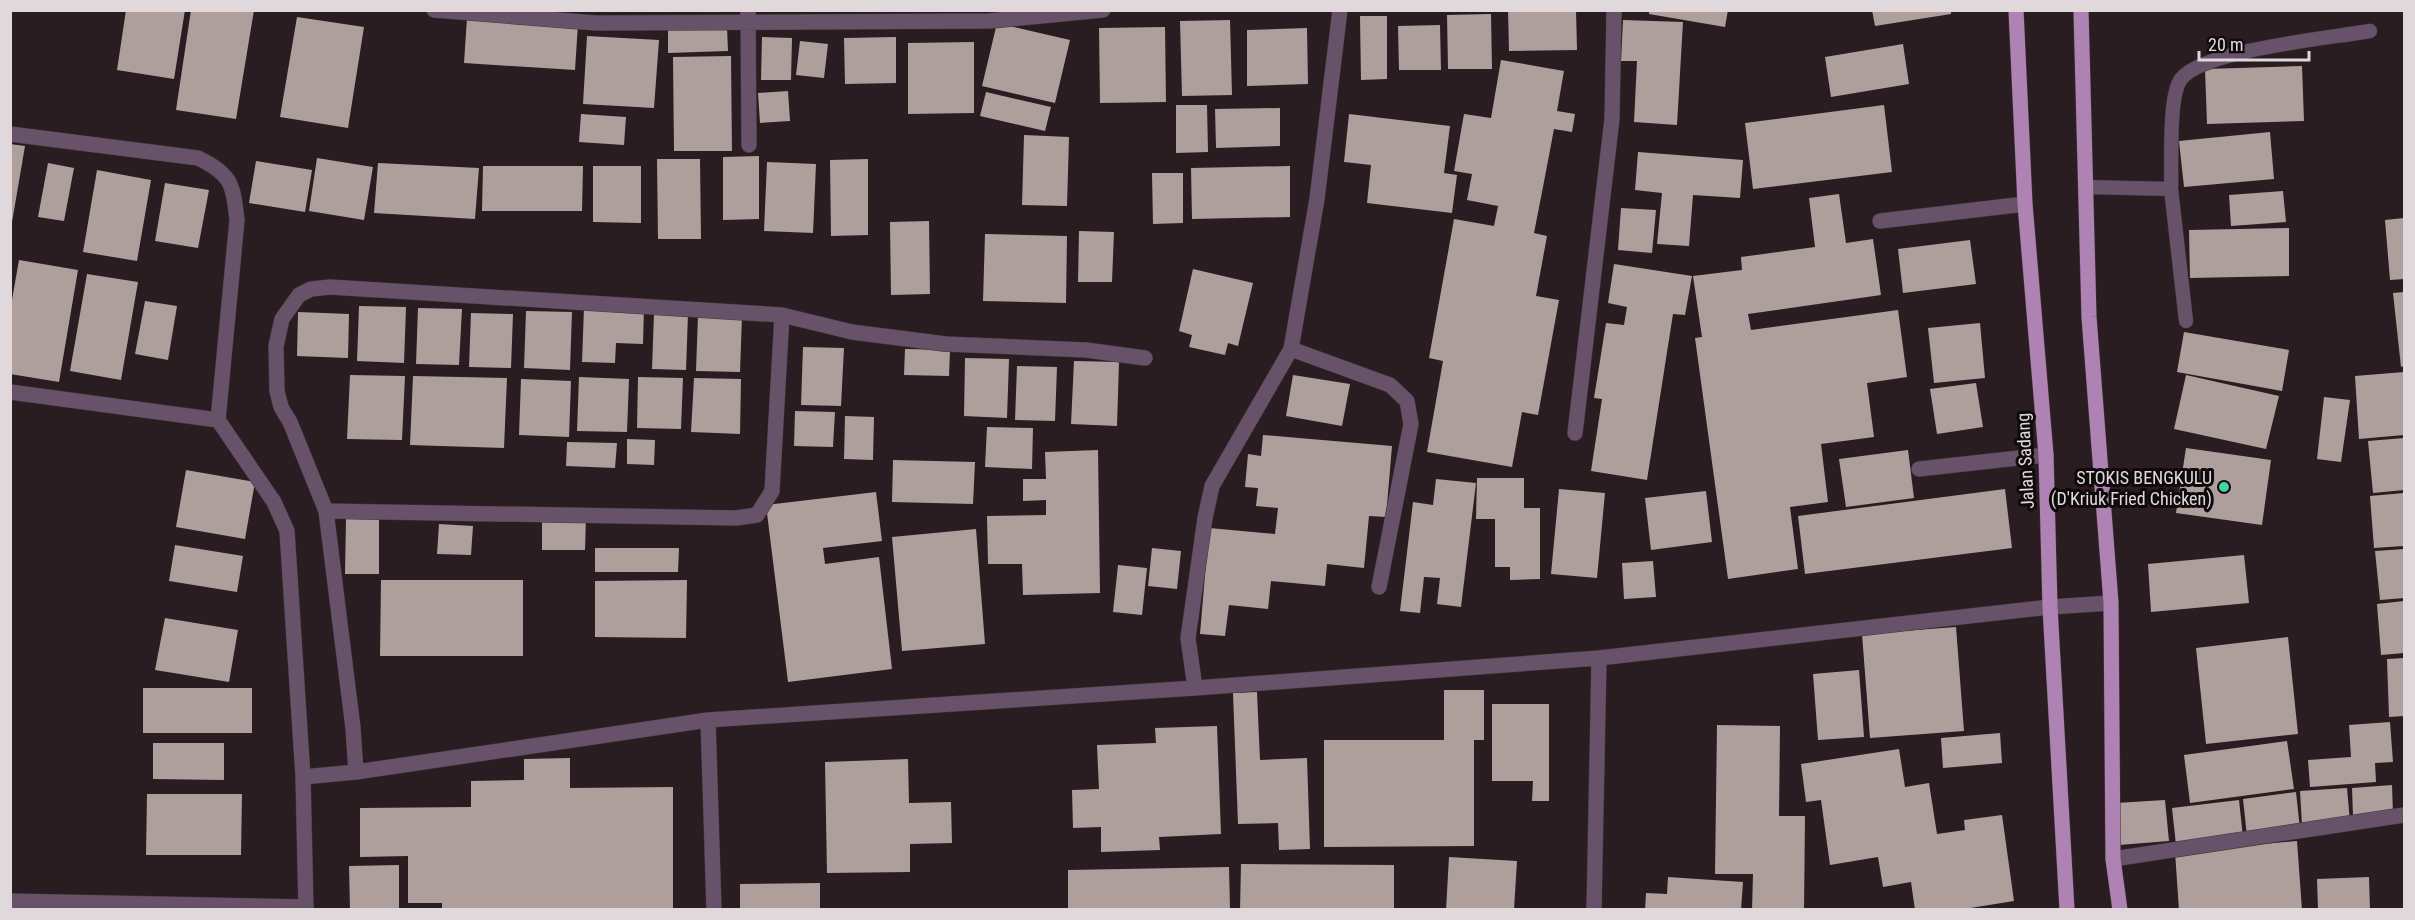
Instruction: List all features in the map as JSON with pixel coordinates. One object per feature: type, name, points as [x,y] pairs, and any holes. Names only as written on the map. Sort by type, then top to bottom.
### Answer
[{"type":"main road","name":"Jalan Sadang","points":[[2016,10],[2025,204],[2046,455],[2050,607],[2067,909]]},
{"type":"main road","points":[[2081,10],[2089,317],[2111,603],[2113,859],[2120,909]]},
{"type":"street","points":[[434,10],[596,23],[748,17],[989,21],[1103,10]]},
{"type":"street","points":[[1195,688],[1188,638],[1212,486],[1291,349],[1317,199],[1341,10]]},
{"type":"street","points":[[1575,433],[1612,119],[1614,10]]},
{"type":"street","points":[[748,17],[749,145]]},
{"type":"street","points":[[10,134],[198,158],[220,168],[233,192],[237,220],[218,420],[274,502],[287,531],[303,777],[306,908],[10,901]]},
{"type":"street","points":[[1880,221],[2025,204]]},
{"type":"street","points":[[356,772],[353,728],[326,511],[290,422],[281,407],[277,391],[276,346],[282,319],[299,295],[311,289],[330,287],[782,315],[852,332],[934,342],[1086,350],[1145,358]]},
{"type":"street","points":[[326,511],[736,518],[757,515],[772,491],[782,315]]},
{"type":"street","points":[[1291,349],[1390,385],[1407,401],[1411,424],[1379,587]]},
{"type":"street","points":[[10,392],[218,420]]},
{"type":"street","points":[[1919,469],[2046,455]]},
{"type":"street","points":[[303,777],[356,772],[708,720],[1195,688],[1599,658],[2050,607],[2111,603]]},
{"type":"street","points":[[1594,909],[1599,658]]},
{"type":"street","points":[[708,720],[714,909]]},
{"type":"street","points":[[2113,859],[2404,815]]},
{"type":"lane","points":[[2186,321],[2171,189],[2174,98],[2180,80],[2195,67],[2223,57],[2370,31]]},
{"type":"lane","points":[[2086,188],[2171,189]]},
{"type":"building","points":[[126,10],[185,10],[174,79],[117,70]]},
{"type":"building","points":[[191,10],[254,10],[236,119],[176,110]]},
{"type":"building","points":[[1508,10],[1576,10],[1577,50],[1509,51]]},
{"type":"building","points":[[1649,10],[1728,10],[1725,27],[1649,14]]},
{"type":"building","points":[[1872,10],[1951,10],[1951,14],[1875,26]]},
{"type":"building","points":[[1491,14],[1492,69],[1448,69],[1447,15]]},
{"type":"building","points":[[1360,16],[1387,16],[1387,79],[1361,80]]},
{"type":"building","points":[[297,17],[364,27],[348,128],[280,117]]},
{"type":"building","points":[[467,18],[578,24],[575,70],[464,63]]},
{"type":"building","points":[[1230,20],[1232,95],[1182,96],[1180,21]]},
{"type":"building","points":[[1623,20],[1683,22],[1677,125],[1634,122],[1637,61],[1621,61]]},
{"type":"building","points":[[997,23],[1070,40],[1055,103],[982,86]]},
{"type":"building","points":[[1440,25],[1441,70],[1399,70],[1398,26]]},
{"type":"building","points":[[727,27],[728,51],[668,53],[668,28]]},
{"type":"building","points":[[1165,27],[1166,102],[1100,103],[1099,28]]},
{"type":"building","points":[[1307,28],[1308,84],[1247,86],[1247,30]]},
{"type":"building","points":[[587,36],[659,40],[654,108],[583,104]]},
{"type":"building","points":[[762,37],[792,38],[791,80],[761,80]]},
{"type":"building","points":[[896,37],[896,83],[845,84],[844,38]]},
{"type":"building","points":[[800,41],[828,44],[824,78],[796,75]]},
{"type":"building","points":[[974,42],[974,113],[908,114],[908,43]]},
{"type":"building","points":[[1903,44],[1909,84],[1831,97],[1825,57]]},
{"type":"building","points":[[731,56],[732,151],[674,151],[673,57]]},
{"type":"building","points":[[1501,60],[1564,71],[1557,111],[1575,114],[1572,132],[1554,129],[1534,233],[1547,236],[1536,296],[1559,300],[1538,415],[1522,412],[1512,467],[1427,452],[1443,361],[1429,358],[1454,219],[1494,226],[1498,206],[1467,200],[1472,174],[1454,171],[1464,114],[1491,118]]},
{"type":"building","points":[[2302,66],[2304,121],[2207,124],[2205,69]]},
{"type":"building","points":[[788,91],[790,121],[760,123],[758,93]]},
{"type":"building","points":[[986,92],[1051,107],[1045,131],[980,116]]},
{"type":"building","points":[[1176,105],[1207,105],[1208,152],[1176,153]]},
{"type":"building","points":[[1884,105],[1892,172],[1753,189],[1745,123]]},
{"type":"building","points":[[1280,108],[1280,146],[1216,148],[1215,109]]},
{"type":"building","points":[[581,114],[626,117],[624,145],[579,142]]},
{"type":"building","points":[[1349,114],[1450,126],[1444,173],[1457,175],[1452,213],[1367,203],[1371,165],[1344,162]]},
{"type":"building","points":[[2270,132],[2274,179],[2184,187],[2179,141]]},
{"type":"building","points":[[1024,135],[1069,137],[1067,206],[1022,205]]},
{"type":"building","points":[[10,144],[25,146],[12,222],[10,222]]},
{"type":"building","points":[[1638,152],[1743,160],[1740,198],[1693,195],[1689,246],[1657,244],[1662,193],[1635,190]]},
{"type":"building","points":[[759,156],[759,219],[723,220],[723,157]]},
{"type":"building","points":[[317,158],[373,167],[364,220],[309,211]]},
{"type":"building","points":[[657,159],[700,159],[701,239],[658,239]]},
{"type":"building","points":[[868,159],[868,235],[831,236],[830,160]]},
{"type":"building","points":[[256,161],[312,170],[305,212],[249,203]]},
{"type":"building","points":[[767,162],[816,164],[813,233],[764,231]]},
{"type":"building","points":[[48,163],[74,168],[64,221],[38,217]]},
{"type":"building","points":[[378,163],[479,168],[475,219],[374,213]]},
{"type":"building","points":[[483,166],[583,166],[582,211],[482,211]]},
{"type":"building","points":[[593,166],[641,166],[641,223],[593,222]]},
{"type":"building","points":[[1290,166],[1290,217],[1192,219],[1191,168]]},
{"type":"building","points":[[97,170],[151,180],[137,261],[83,252]]},
{"type":"building","points":[[1152,173],[1183,173],[1183,223],[1153,224]]},
{"type":"building","points":[[165,183],[209,190],[198,248],[155,241]]},
{"type":"building","points":[[2283,191],[2286,222],[2231,226],[2229,195]]},
{"type":"building","points":[[1839,194],[1846,243],[1873,239],[1881,295],[1748,314],[1751,330],[1898,310],[1907,377],[1867,383],[1874,437],[1821,444],[1828,502],[1790,507],[1798,569],[1728,579],[1695,338],[1702,337],[1693,276],[1742,270],[1741,257],[1815,247],[1809,198]]},
{"type":"building","points":[[1621,208],[1656,210],[1652,253],[1618,250]]},
{"type":"building","points":[[2404,218],[2404,279],[2390,280],[2385,220]]},
{"type":"building","points":[[929,221],[930,294],[891,295],[890,222]]},
{"type":"building","points":[[2289,228],[2289,276],[2190,278],[2189,230]]},
{"type":"building","points":[[1079,231],[1114,232],[1112,282],[1078,282]]},
{"type":"building","points":[[985,234],[1067,236],[1066,303],[983,301]]},
{"type":"building","points":[[1970,240],[1976,284],[1903,293],[1898,249]]},
{"type":"building","points":[[19,260],[78,270],[59,382],[10,374],[10,311]]},
{"type":"building","points":[[1614,264],[1692,276],[1685,315],[1673,314],[1647,480],[1591,471],[1602,399],[1594,398],[1606,323],[1624,325],[1627,307],[1608,303]]},
{"type":"building","points":[[1193,269],[1253,283],[1238,346],[1228,343],[1225,355],[1189,347],[1192,335],[1179,331]]},
{"type":"building","points":[[87,274],[138,282],[121,380],[70,371]]},
{"type":"building","points":[[2404,292],[2404,366],[2401,367],[2393,293]]},
{"type":"building","points":[[145,301],[177,306],[168,360],[135,354]]},
{"type":"building","points":[[359,306],[406,307],[404,363],[357,361]]},
{"type":"building","points":[[584,307],[644,308],[643,344],[616,343],[615,363],[582,362]]},
{"type":"building","points":[[418,308],[462,309],[459,365],[416,364]]},
{"type":"building","points":[[526,311],[572,312],[570,370],[524,368]]},
{"type":"building","points":[[298,312],[349,314],[348,358],[297,356]]},
{"type":"building","points":[[471,313],[513,314],[511,368],[469,367]]},
{"type":"building","points":[[654,313],[688,314],[686,370],[652,369]]},
{"type":"building","points":[[698,315],[742,316],[740,372],[696,371]]},
{"type":"building","points":[[1980,323],[1985,378],[1934,383],[1928,328]]},
{"type":"building","points":[[2184,332],[2289,350],[2282,391],[2177,372]]},
{"type":"building","points":[[803,347],[844,348],[841,406],[801,405]]},
{"type":"building","points":[[905,349],[950,350],[949,376],[904,375]]},
{"type":"building","points":[[965,358],[1009,359],[1007,418],[964,416]]},
{"type":"building","points":[[1074,361],[1119,362],[1117,426],[1071,424]]},
{"type":"building","points":[[1017,366],[1057,367],[1055,421],[1015,420]]},
{"type":"building","points":[[2404,372],[2404,435],[2359,439],[2355,376]]},
{"type":"building","points":[[350,375],[405,376],[402,440],[347,439]]},
{"type":"building","points":[[1293,375],[1350,384],[1342,426],[1286,416]]},
{"type":"building","points":[[2186,375],[2279,396],[2266,449],[2174,429]]},
{"type":"building","points":[[413,376],[507,378],[504,448],[410,445]]},
{"type":"building","points":[[579,377],[629,379],[627,432],[577,431]]},
{"type":"building","points":[[638,377],[683,378],[681,429],[637,428]]},
{"type":"building","points":[[694,378],[741,379],[740,434],[691,432]]},
{"type":"building","points":[[521,379],[571,381],[569,437],[519,435]]},
{"type":"building","points":[[1976,383],[1983,427],[1937,434],[1930,389]]},
{"type":"building","points":[[2324,397],[2350,400],[2341,462],[2317,459]]},
{"type":"building","points":[[795,411],[835,412],[833,447],[794,446]]},
{"type":"building","points":[[845,416],[874,417],[873,460],[844,459]]},
{"type":"building","points":[[987,427],[1033,428],[1032,469],[985,467]]},
{"type":"building","points":[[1263,435],[1392,446],[1386,517],[1369,516],[1364,568],[1327,564],[1325,586],[1271,581],[1268,609],[1229,605],[1225,636],[1200,634],[1209,528],[1275,534],[1278,508],[1256,506],[1258,488],[1245,487],[1248,454],[1261,456]]},
{"type":"building","points":[[2404,438],[2404,490],[2373,493],[2368,441]]},
{"type":"building","points":[[627,439],[655,440],[654,465],[627,464]]},
{"type":"building","points":[[567,442],[617,443],[615,468],[566,466]]},
{"type":"building","name":"STOKIS BENGKULU (D'Kriuk Fried Chicken)","points":[[2186,448],[2271,460],[2262,525],[2176,513]]},
{"type":"building","points":[[1098,450],[1100,593],[1023,595],[1022,564],[988,564],[987,516],[1046,515],[1046,500],[1023,501],[1023,479],[1046,479],[1045,452]]},
{"type":"building","points":[[1908,450],[1914,498],[1846,507],[1839,459]]},
{"type":"building","points":[[893,460],[975,462],[973,504],[892,502]]},
{"type":"building","points":[[186,470],[255,482],[245,539],[176,527]]},
{"type":"building","points":[[1477,478],[1524,478],[1524,508],[1540,508],[1540,579],[1510,580],[1510,567],[1495,567],[1495,519],[1476,519]]},
{"type":"building","points":[[1436,479],[1476,483],[1461,607],[1437,604],[1440,578],[1424,577],[1420,613],[1400,611],[1413,502],[1433,505]]},
{"type":"building","points":[[1559,489],[1605,493],[1597,578],[1551,574]]},
{"type":"building","points":[[2005,489],[2012,548],[1805,574],[1798,516]]},
{"type":"building","points":[[1706,491],[1712,542],[1651,550],[1645,498]]},
{"type":"building","points":[[876,492],[882,541],[823,548],[825,564],[879,557],[892,669],[788,682],[766,505]]},
{"type":"building","points":[[2404,493],[2404,546],[2374,548],[2370,496]]},
{"type":"building","points":[[542,517],[586,517],[585,550],[542,550]]},
{"type":"building","points":[[346,518],[379,518],[379,574],[345,574]]},
{"type":"building","points":[[439,524],[473,526],[471,555],[437,554]]},
{"type":"building","points":[[976,529],[985,644],[902,651],[892,537]]},
{"type":"building","points":[[175,545],[243,556],[237,592],[169,581]]},
{"type":"building","points":[[595,548],[679,548],[678,572],[595,572]]},
{"type":"building","points":[[1152,548],[1181,551],[1177,589],[1148,586]]},
{"type":"building","points":[[2404,549],[2404,598],[2380,600],[2375,551]]},
{"type":"building","points":[[2244,555],[2249,603],[2151,612],[2148,564]]},
{"type":"building","points":[[1653,561],[1656,597],[1624,599],[1622,563]]},
{"type":"building","points":[[1118,565],[1147,568],[1142,615],[1113,612]]},
{"type":"building","points":[[381,580],[523,580],[523,656],[380,656]]},
{"type":"building","points":[[687,580],[686,638],[595,637],[595,581]]},
{"type":"building","points":[[2404,601],[2404,653],[2381,655],[2377,604]]},
{"type":"building","points":[[165,618],[238,630],[229,682],[155,670]]},
{"type":"building","points":[[1956,627],[1964,731],[1870,738],[1862,634]]},
{"type":"building","points":[[2288,637],[2298,734],[2206,744],[2196,648]]},
{"type":"building","points":[[2404,658],[2404,716],[2389,717],[2387,659]]},
{"type":"building","points":[[1859,670],[1864,737],[1818,740],[1813,674]]},
{"type":"building","points":[[143,688],[252,688],[252,733],[143,733]]},
{"type":"building","points":[[1444,690],[1484,690],[1484,740],[1474,740],[1474,846],[1324,847],[1324,740],[1444,740]]},
{"type":"building","points":[[1257,692],[1260,760],[1307,758],[1310,849],[1279,850],[1278,823],[1238,824],[1233,693]]},
{"type":"building","points":[[1492,704],[1549,704],[1549,801],[1532,801],[1533,781],[1492,781]]},
{"type":"building","points":[[2390,722],[2393,762],[2375,763],[2376,782],[2310,787],[2308,760],[2351,757],[2349,725]]},
{"type":"building","points":[[1717,725],[1780,726],[1779,816],[1805,816],[1804,910],[1752,910],[1753,874],[1715,874]]},
{"type":"building","points":[[1217,726],[1221,834],[1159,837],[1160,850],[1101,852],[1101,827],[1073,828],[1072,790],[1099,789],[1097,745],[1156,743],[1155,728]]},
{"type":"building","points":[[2000,733],[2002,763],[1943,768],[1941,738]]},
{"type":"building","points":[[2287,741],[2294,789],[2190,803],[2184,755]]},
{"type":"building","points":[[153,743],[224,743],[224,780],[153,779]]},
{"type":"building","points":[[1899,749],[1905,787],[1929,783],[1937,834],[1965,830],[1964,820],[2002,815],[2014,901],[1958,910],[1915,910],[1911,882],[1883,887],[1878,857],[1830,865],[1821,800],[1806,802],[1801,764]]},
{"type":"building","points":[[570,758],[570,788],[673,787],[673,910],[442,910],[442,903],[408,903],[408,856],[360,857],[360,808],[471,807],[471,781],[524,780],[524,759]]},
{"type":"building","points":[[908,759],[909,803],[951,802],[952,843],[910,844],[910,872],[827,873],[825,762]]},
{"type":"building","points":[[2392,785],[2393,814],[2353,816],[2352,788]]},
{"type":"building","points":[[2347,788],[2350,822],[2302,825],[2300,791]]},
{"type":"building","points":[[2296,792],[2300,829],[2247,836],[2243,799]]},
{"type":"building","points":[[147,794],[242,794],[241,855],[146,855]]},
{"type":"building","points":[[2165,800],[2169,841],[2119,845],[2116,803]]},
{"type":"building","points":[[2239,800],[2243,837],[2176,845],[2172,808]]},
{"type":"building","points":[[2297,841],[2302,910],[2179,910],[2175,852]]},
{"type":"building","points":[[1449,857],[1517,861],[1514,910],[1446,910]]},
{"type":"building","points":[[1241,864],[1394,865],[1394,910],[1240,910]]},
{"type":"building","points":[[399,865],[399,910],[350,910],[349,866]]},
{"type":"building","points":[[1229,867],[1230,910],[1068,910],[1068,870]]},
{"type":"building","points":[[1668,877],[1743,882],[1741,910],[1645,910],[1646,893],[1667,894]]},
{"type":"building","points":[[2369,877],[2370,910],[2318,910],[2317,879]]},
{"type":"building","points":[[820,883],[820,910],[740,910],[740,884]]},
{"type":"place","name":"STOKIS BENGKULU (D'Kriuk Fried Chicken)","points":[[2224,487]]}]
